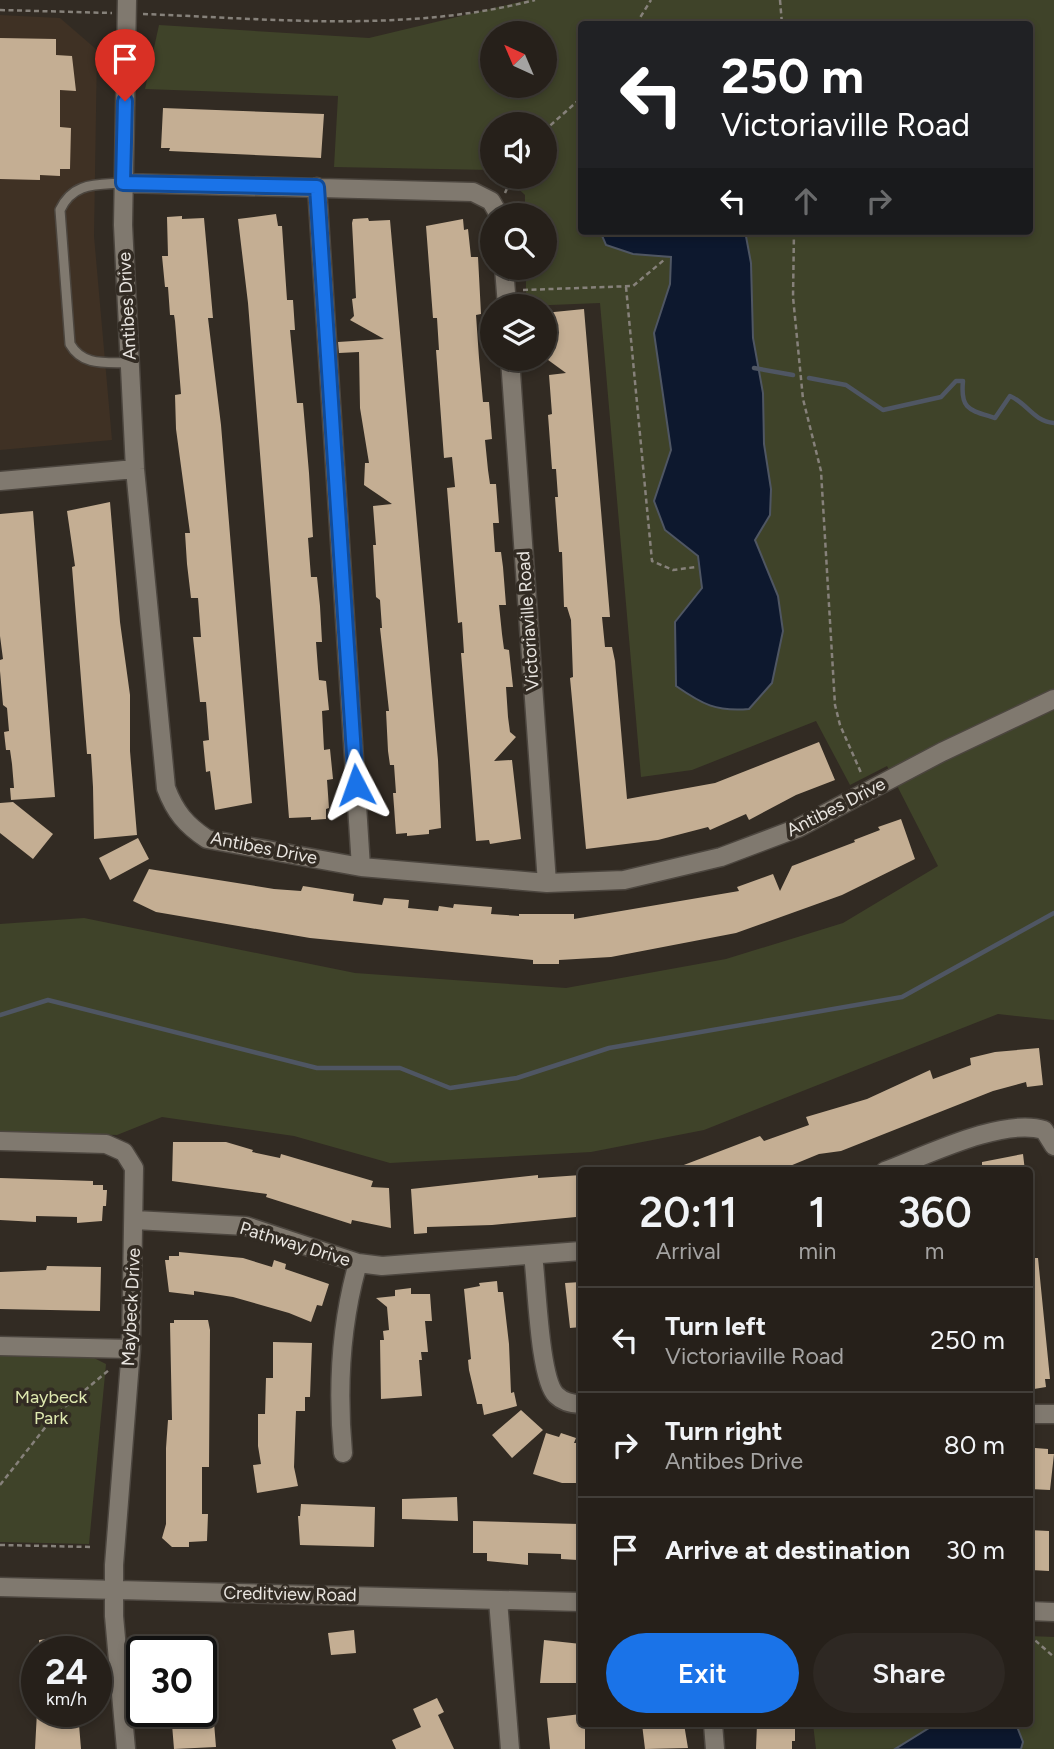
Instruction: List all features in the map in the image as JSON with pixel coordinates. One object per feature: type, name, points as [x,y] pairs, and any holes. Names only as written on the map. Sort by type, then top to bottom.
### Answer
[{"type":"street","name":"Antibes Drive","points":[[127,0],[123,183],[135,469],[166,788],[174,809],[188,826],[207,839],[361,867],[547,883],[624,880],[721,857],[798,828],[942,752],[1054,699]]},
{"type":"street","points":[[123,183],[473,192],[492,203]]},
{"type":"street","points":[[317,187],[361,867]]},
{"type":"street","name":"Victoriaville Road","points":[[511,371],[547,883]]},
{"type":"street","points":[[0,481],[135,469]]},
{"type":"street","points":[[896,1167],[976,1138],[1020,1126],[1044,1130],[1054,1146]]},
{"type":"street","name":"Maybeck Drive","points":[[0,1141],[115,1147],[124,1152],[134,1168],[131,1349],[115,1533],[114,1590],[125,1749]]},
{"type":"street","name":"Pathway Drive","points":[[135,1220],[246,1226],[358,1263],[412,1265],[578,1251]]},
{"type":"street","points":[[533,1255],[546,1374],[556,1395],[567,1402],[578,1404]]},
{"type":"street","points":[[343,1453],[340,1421],[342,1329],[358,1263]]},
{"type":"street","points":[[0,1346],[131,1349]]},
{"type":"street","points":[[1033,1413],[1054,1414]]},
{"type":"street","name":"Creditview Road","points":[[0,1587],[578,1602]]},
{"type":"street","points":[[498,1600],[510,1749]]},
{"type":"street","points":[[1033,1611],[1054,1612]]},
{"type":"street","points":[[713,1727],[715,1749]]},
{"type":"lane","points":[[123,183],[84,185],[65,200],[60,211],[70,344],[74,352],[89,362],[130,363]]},
{"type":"path","points":[[160,15],[395,22],[495,10],[535,0]]},
{"type":"path","points":[[638,21],[651,0]]},
{"type":"path","points":[[780,0],[782,21]]},
{"type":"path","points":[[0,10],[89,12]]},
{"type":"path","points":[[557,119],[578,101]]},
{"type":"path","points":[[794,235],[793,297],[803,399],[821,471],[835,705],[840,725],[869,791]]},
{"type":"path","points":[[556,294],[634,286],[664,260]]},
{"type":"path","points":[[625,287],[652,561],[673,570],[696,566]]},
{"type":"path","points":[[0,1485],[55,1415],[109,1370]]},
{"type":"path","points":[[0,1545],[91,1547]]},
{"type":"path","points":[[1033,1639],[1054,1657]]},
{"type":"shaded area","points":[[0,15],[60,18],[97,50],[94,236],[112,440],[0,450]]},
{"type":"green space","points":[[528,0],[1054,0],[1054,1020],[998,1014],[704,1130],[591,1152],[390,1163],[294,1136],[162,1117],[117,1135],[0,1132],[0,924],[84,918],[355,973],[566,988],[726,959],[843,923],[938,866],[887,766],[850,785],[816,721],[692,770],[641,777],[600,303],[557,305],[557,294],[526,294],[526,280],[557,280],[557,203],[525,203],[525,195],[519,189],[557,189],[557,112],[480,112],[480,170],[334,167],[338,96],[145,89],[159,25],[369,38]]},
{"type":"green space","name":"Maybeck Park","points":[[0,1355],[92,1357],[106,1364],[89,1544],[0,1542]]},
{"type":"green space","points":[[1033,1636],[1054,1637],[1054,1749],[816,1749],[813,1727],[1033,1727]]},
{"type":"water","points":[[602,235],[746,235],[751,263],[753,338],[763,393],[764,444],[771,489],[770,515],[755,540],[778,596],[783,631],[772,683],[749,709],[718,708],[694,698],[676,686],[675,622],[702,588],[698,556],[665,530],[654,501],[671,450],[654,333],[670,284],[671,257],[633,254],[606,245]]},
{"type":"water","points":[[931,1727],[1017,1727],[1023,1742],[1021,1749],[895,1749]]},
{"type":"building","points":[[0,38],[56,39],[56,55],[72,56],[76,91],[60,90],[60,127],[71,128],[70,169],[60,169],[60,176],[40,175],[40,180],[0,179]]},
{"type":"building","points":[[163,108],[324,114],[321,158],[169,151],[170,148],[161,148]]},
{"type":"building","points":[[276,214],[278,226],[282,226],[287,300],[293,300],[295,330],[290,330],[297,403],[303,403],[309,473],[313,537],[308,538],[311,577],[317,577],[320,606],[322,642],[316,642],[318,669],[319,680],[326,681],[329,710],[322,711],[324,750],[330,749],[333,779],[327,780],[329,808],[326,809],[326,819],[289,818],[248,303],[238,219]]},
{"type":"building","points":[[182,216],[182,219],[204,218],[213,318],[208,318],[221,425],[252,803],[215,810],[210,771],[206,772],[203,741],[209,740],[206,702],[200,702],[193,637],[201,637],[198,598],[191,598],[187,564],[185,533],[190,533],[176,429],[175,395],[181,394],[175,321],[174,315],[170,315],[162,256],[168,256],[167,217]]},
{"type":"building","points":[[368,218],[369,221],[390,220],[438,760],[441,828],[429,830],[429,834],[407,836],[407,833],[396,834],[394,765],[390,765],[388,751],[386,711],[389,711],[373,545],[376,545],[373,506],[392,504],[364,485],[365,463],[369,463],[360,408],[359,352],[339,353],[338,342],[384,339],[350,320],[354,316],[352,299],[356,298],[352,223],[353,219]]},
{"type":"building","points":[[463,219],[464,230],[468,229],[471,257],[478,257],[480,314],[476,315],[480,371],[483,402],[489,402],[492,439],[485,440],[490,484],[496,484],[499,523],[493,523],[495,552],[501,552],[506,605],[499,605],[504,649],[509,650],[513,687],[506,687],[508,717],[510,732],[516,737],[494,761],[512,760],[521,839],[490,844],[489,840],[476,841],[461,653],[464,653],[462,622],[458,623],[447,488],[455,487],[452,457],[444,458],[436,350],[439,350],[437,318],[433,318],[426,226]]},
{"type":"building","points":[[584,309],[610,617],[602,617],[605,647],[612,647],[615,661],[627,799],[715,783],[819,742],[835,780],[796,795],[749,820],[746,814],[710,830],[708,827],[658,840],[586,849],[570,678],[573,677],[571,620],[567,607],[564,607],[562,552],[559,552],[555,497],[558,497],[556,469],[552,469],[548,415],[552,414],[549,375],[566,373],[557,366],[557,312]]},
{"type":"building","points":[[110,502],[120,622],[130,695],[130,751],[137,835],[94,839],[91,754],[87,754],[72,567],[75,566],[67,511]]},
{"type":"building","points":[[33,511],[55,797],[11,800],[10,788],[14,788],[12,764],[10,750],[6,750],[4,732],[9,731],[0,671],[0,660],[3,659],[0,636],[0,514]]},
{"type":"building","points":[[13,802],[53,834],[33,859],[0,833],[0,803]]},
{"type":"building","points":[[901,819],[915,859],[842,895],[736,933],[611,957],[559,960],[559,964],[533,964],[533,960],[310,938],[156,912],[133,901],[149,869],[274,889],[301,891],[303,886],[354,894],[353,901],[382,905],[384,898],[409,900],[408,908],[438,911],[439,906],[453,908],[454,904],[492,907],[491,914],[574,914],[574,919],[739,891],[737,887],[773,874],[780,891],[792,866],[855,842],[854,840],[880,830],[878,827]]},
{"type":"building","points":[[138,838],[149,859],[110,880],[99,858]]},
{"type":"building","points":[[1039,1048],[1043,1085],[1027,1087],[1026,1082],[993,1091],[841,1151],[819,1154],[787,1167],[679,1167],[760,1136],[764,1141],[809,1125],[806,1117],[867,1099],[930,1070],[933,1079],[971,1065],[970,1058],[995,1052]]},
{"type":"building","points":[[173,1142],[226,1142],[253,1150],[252,1152],[280,1158],[281,1154],[373,1181],[371,1187],[389,1188],[391,1228],[352,1220],[351,1224],[266,1197],[267,1194],[172,1181]]},
{"type":"building","points":[[1023,1154],[1025,1167],[982,1167],[982,1162]]},
{"type":"building","points":[[538,1175],[538,1178],[578,1175],[578,1214],[576,1217],[492,1225],[427,1227],[427,1233],[414,1234],[411,1189]]},
{"type":"building","points":[[0,1178],[93,1181],[93,1185],[103,1185],[103,1190],[107,1190],[102,1221],[77,1223],[77,1217],[36,1216],[36,1222],[0,1220]]},
{"type":"building","points":[[179,1252],[243,1258],[272,1267],[274,1260],[286,1264],[285,1269],[329,1284],[322,1306],[317,1305],[311,1322],[233,1297],[194,1291],[194,1295],[169,1292],[165,1260],[169,1260],[169,1256],[179,1256]]},
{"type":"building","points":[[1033,1258],[1038,1258],[1050,1379],[1045,1379],[1046,1387],[1034,1389]]},
{"type":"building","points":[[47,1266],[101,1267],[100,1311],[0,1309],[0,1272],[46,1270]]},
{"type":"building","points":[[497,1281],[498,1292],[503,1292],[511,1393],[514,1392],[517,1406],[484,1415],[482,1404],[477,1404],[469,1370],[468,1360],[471,1359],[464,1289],[480,1286],[479,1283]]},
{"type":"building","points":[[578,1282],[578,1327],[570,1328],[565,1283]]},
{"type":"building","points":[[411,1288],[411,1294],[430,1294],[432,1321],[425,1321],[428,1352],[421,1352],[422,1360],[419,1360],[422,1396],[381,1399],[380,1340],[384,1340],[383,1331],[389,1330],[387,1307],[376,1298],[395,1296],[395,1290]]},
{"type":"building","points":[[174,1320],[208,1320],[210,1330],[209,1467],[202,1467],[202,1514],[208,1514],[207,1541],[189,1542],[189,1547],[172,1547],[162,1538],[166,1524],[168,1420],[172,1420],[170,1323],[174,1323]]},
{"type":"building","points":[[273,1342],[312,1343],[310,1397],[305,1397],[305,1411],[296,1411],[294,1467],[298,1486],[257,1493],[253,1465],[261,1464],[258,1414],[265,1414],[266,1378],[273,1378]]},
{"type":"building","points":[[521,1410],[543,1430],[512,1458],[492,1435]]},
{"type":"building","points":[[546,1433],[559,1437],[561,1433],[576,1438],[574,1443],[578,1443],[578,1483],[562,1483],[533,1474]]},
{"type":"building","points":[[1035,1448],[1048,1449],[1048,1454],[1054,1454],[1050,1490],[1033,1489]]},
{"type":"building","points":[[457,1497],[458,1521],[402,1519],[402,1499]]},
{"type":"building","points":[[301,1504],[375,1507],[374,1547],[300,1545],[298,1516]]},
{"type":"building","points":[[473,1521],[578,1524],[578,1560],[561,1559],[561,1554],[528,1553],[528,1565],[487,1561],[487,1553],[473,1553]]},
{"type":"building","points":[[1033,1530],[1049,1531],[1049,1571],[1033,1570]]},
{"type":"building","points":[[354,1630],[356,1653],[331,1655],[328,1633]]},
{"type":"building","points":[[544,1640],[578,1644],[578,1683],[540,1683]]},
{"type":"building","points":[[437,1698],[444,1712],[438,1715],[454,1749],[396,1749],[392,1740],[421,1727],[413,1709]]},
{"type":"building","points":[[578,1714],[578,1727],[585,1727],[585,1749],[550,1749],[547,1718]]},
{"type":"building","points":[[36,1727],[79,1727],[81,1749],[35,1749]]},
{"type":"building","points":[[172,1727],[214,1727],[216,1747],[174,1749]]},
{"type":"building","points":[[642,1727],[684,1727],[688,1748],[645,1749]]},
{"type":"building","points":[[757,1727],[795,1727],[792,1749],[756,1749]]},
{"type":"waterway","points":[[754,368],[793,375]]},
{"type":"waterway","points":[[809,378],[846,385],[883,410],[941,397],[956,381],[963,381],[963,398],[973,410],[995,418],[1010,396],[1041,419],[1054,423]]},
{"type":"waterway","points":[[0,1015],[48,1000],[317,1068],[400,1068],[450,1088],[517,1078],[609,1048],[902,997],[1054,913]]},
{"type":"route","points":[[125,101],[123,183],[317,187],[356,785]]}]
